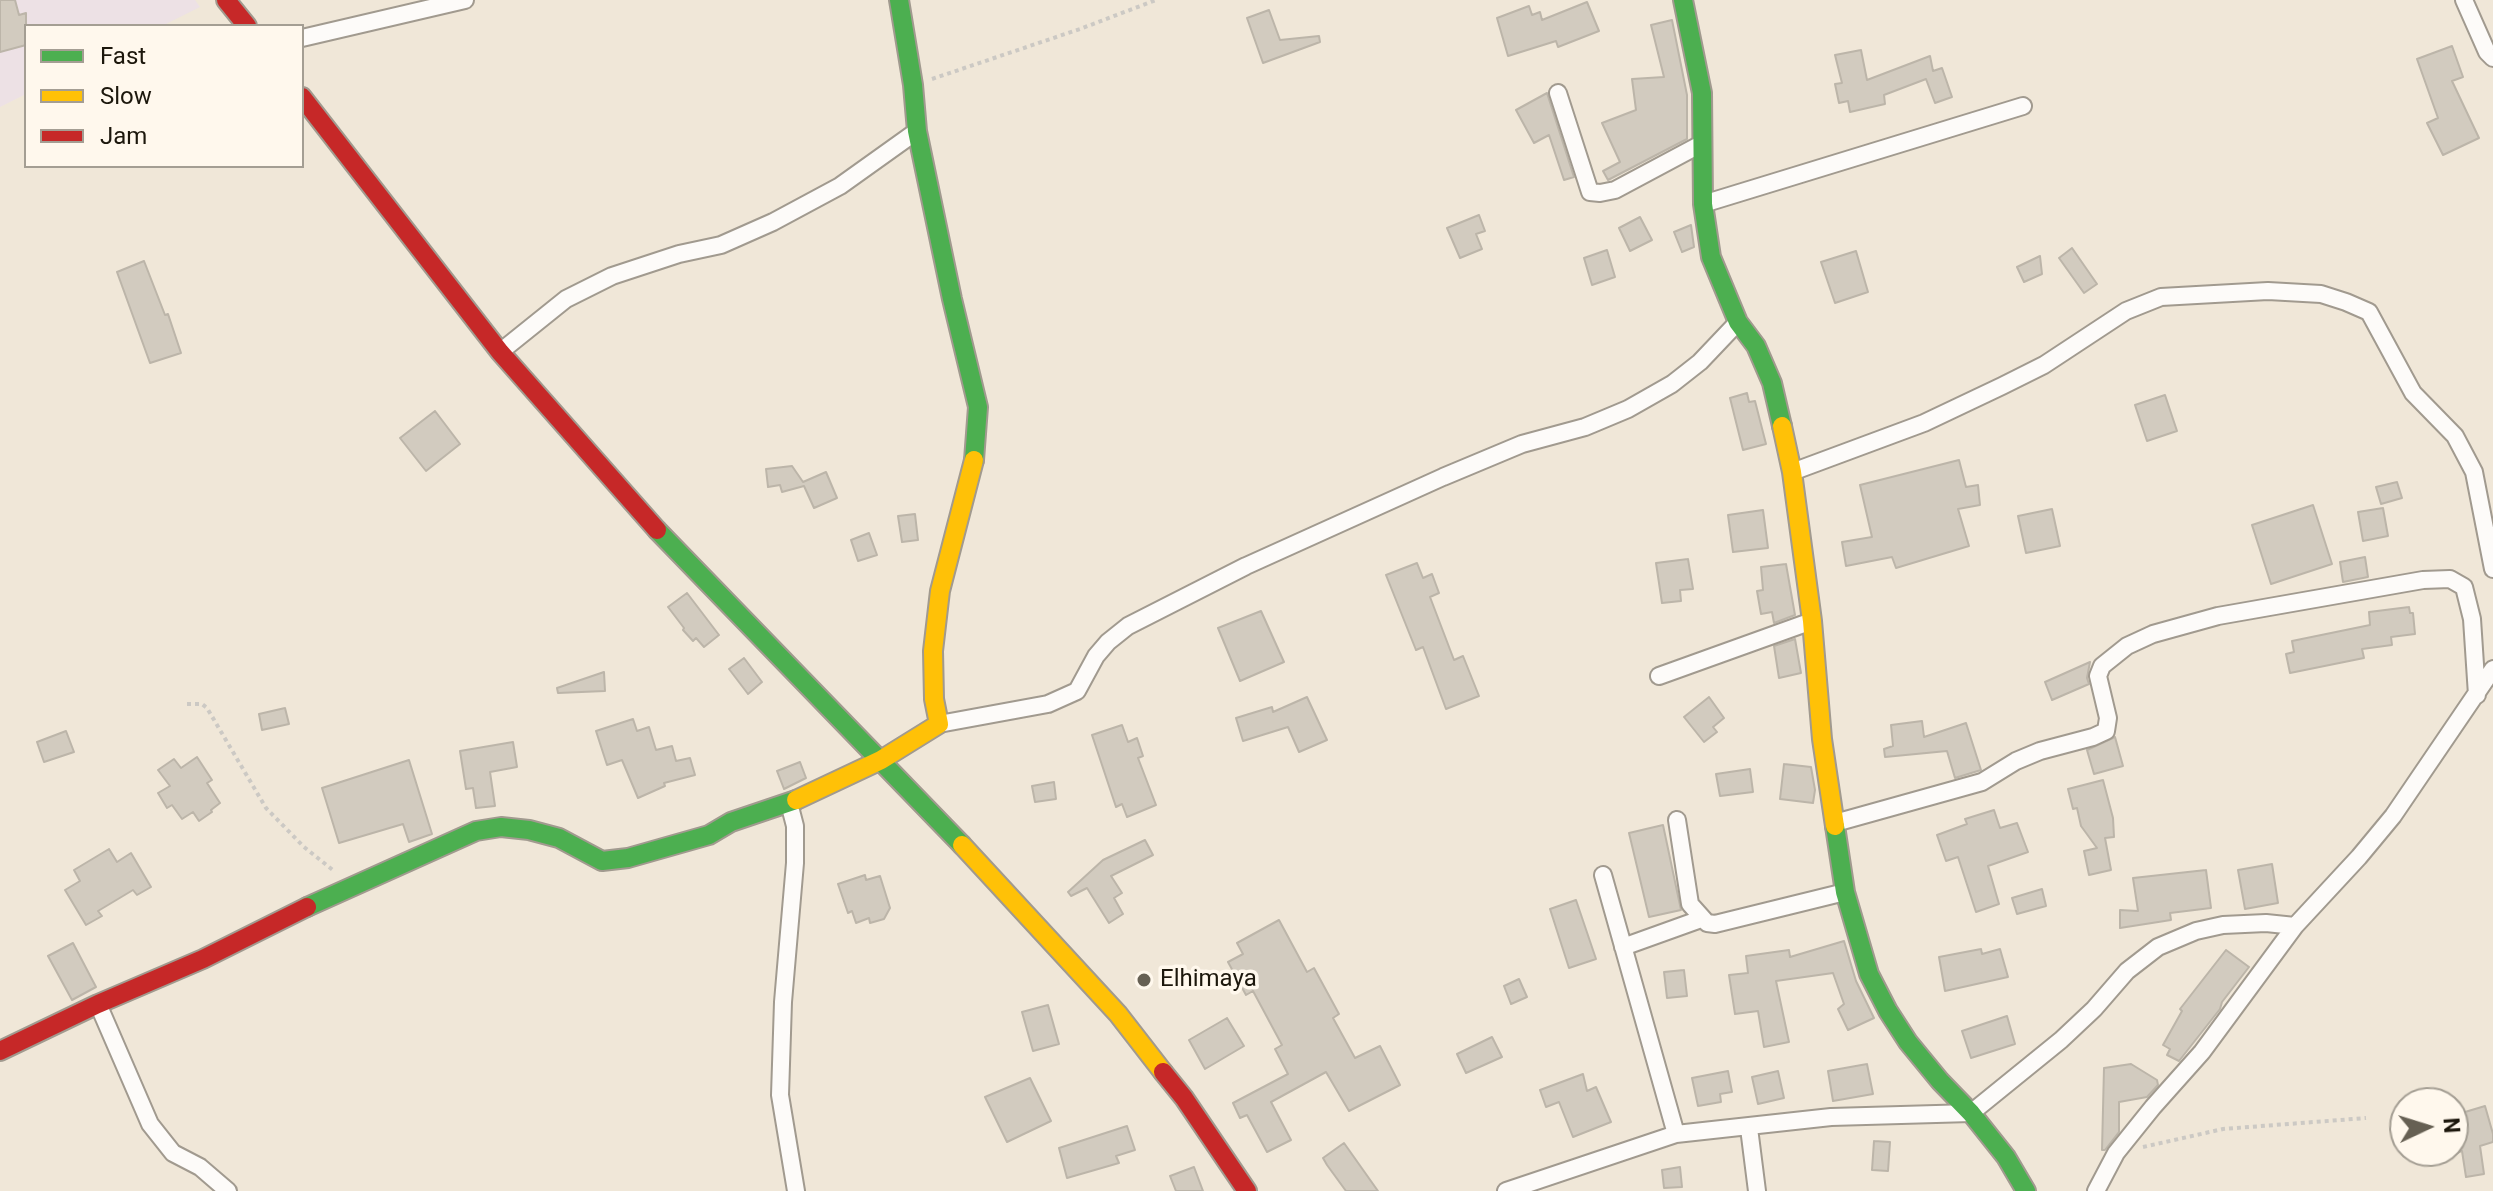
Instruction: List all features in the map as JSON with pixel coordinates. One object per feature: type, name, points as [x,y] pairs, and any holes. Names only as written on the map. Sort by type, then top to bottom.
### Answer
[{"type":"street","points":[[226,0],[245,24]]},
{"type":"street","points":[[304,38],[465,0]]},
{"type":"street","points":[[899,0],[917,131],[978,407],[973,468],[940,591],[934,636],[934,699],[939,724]]},
{"type":"street","points":[[1683,0],[1702,93],[1703,204],[1711,257],[1738,322],[1756,346],[1772,383],[1792,472],[1812,621],[1822,739],[1845,892],[1869,974],[1888,1011],[1908,1042],[2006,1157],[2026,1191]]},
{"type":"street","points":[[2464,0],[2487,52],[2493,58]]},
{"type":"street","points":[[1558,93],[1590,192],[1615,190],[1703,143]]},
{"type":"street","points":[[304,100],[500,352],[644,516],[987,870],[1118,1014],[1184,1098],[1247,1191]]},
{"type":"street","points":[[1703,204],[2023,106]]},
{"type":"street","points":[[500,352],[566,299],[612,276],[679,254],[721,245],[773,222],[840,186],[917,131]]},
{"type":"street","points":[[1792,472],[1924,423],[2044,365],[2126,311],[2161,297],[2268,291],[2321,294],[2369,312],[2413,393],[2455,436],[2474,472],[2493,569]]},
{"type":"street","points":[[0,1051],[476,831],[501,827],[529,830],[559,838],[602,861],[612,861],[709,835],[731,822],[789,803],[881,760],[939,724],[1048,704],[1077,691],[1096,656],[1128,626],[1246,566],[1443,477],[1522,444],[1585,427],[1628,409],[1672,384],[1700,362],[1738,322]]},
{"type":"street","points":[[1835,823],[1982,782],[2016,761],[2040,751],[2106,731],[2108,718],[2098,676],[2102,666],[2127,646],[2153,634],[2218,616],[2423,580],[2450,579],[2464,587],[2472,619],[2477,695]]},
{"type":"street","points":[[1659,676],[1812,621]]},
{"type":"street","points":[[2096,1191],[2116,1153],[2202,1052],[2295,926],[2393,816],[2493,669]]},
{"type":"street","points":[[789,803],[795,826],[795,863],[784,989],[780,1095],[796,1191]]},
{"type":"street","points":[[1677,820],[1690,904],[1707,923],[1715,924],[1845,892]]},
{"type":"street","points":[[1603,875],[1676,1134]]},
{"type":"street","points":[[1623,947],[1701,919]]},
{"type":"street","points":[[1506,1191],[1676,1134],[1831,1117],[1971,1113],[2061,1040],[2094,1009],[2127,971],[2158,947],[2196,931],[2223,925],[2266,923],[2295,926]]},
{"type":"street","points":[[98,1004],[150,1124],[173,1153],[200,1167],[228,1191]]},
{"type":"street","points":[[1749,1128],[1757,1191]]},
{"type":"path","points":[[913,85],[1156,0]]},
{"type":"path","points":[[187,704],[202,704],[207,708],[266,808],[325,865],[357,885]]},
{"type":"path","points":[[2116,1153],[2223,1129],[2366,1118]]},
{"type":"shaded area","points":[[0,0],[195,0],[200,7],[166,24],[24,24],[24,95],[0,107]]},
{"type":"building","points":[[0,0],[15,0],[19,15],[26,13],[24,46],[0,52]]},
{"type":"building","points":[[1587,2],[1599,31],[1558,47],[1556,41],[1508,56],[1497,18],[1529,6],[1532,15],[1540,12],[1542,20]]},
{"type":"building","points":[[1269,10],[1280,40],[1319,36],[1320,42],[1263,63],[1247,18]]},
{"type":"building","points":[[1672,20],[1687,95],[1687,139],[1608,180],[1603,171],[1620,162],[1602,123],[1636,110],[1632,79],[1664,77],[1651,25]]},
{"type":"building","points":[[2452,46],[2463,77],[2452,81],[2479,138],[2443,155],[2427,123],[2438,118],[2417,59]]},
{"type":"building","points":[[1861,50],[1867,80],[1930,56],[1933,71],[1942,68],[1952,97],[1935,103],[1926,79],[1884,95],[1885,104],[1850,112],[1848,101],[1839,103],[1835,84],[1842,83],[1835,55]]},
{"type":"building","points":[[1547,93],[1574,177],[1564,180],[1549,135],[1534,143],[1516,110]]},
{"type":"building","points":[[1479,215],[1485,231],[1476,234],[1482,249],[1460,258],[1447,228]]},
{"type":"building","points":[[1640,217],[1652,240],[1630,251],[1619,228]]},
{"type":"building","points":[[1691,225],[1694,247],[1682,252],[1674,232]]},
{"type":"building","points":[[2072,248],[2097,284],[2084,293],[2059,258]]},
{"type":"building","points":[[1607,250],[1615,277],[1592,285],[1584,258]]},
{"type":"building","points":[[1856,251],[1868,292],[1835,303],[1821,262]]},
{"type":"building","points":[[2040,256],[2042,274],[2024,282],[2017,267]]},
{"type":"building","points":[[144,261],[165,315],[168,314],[181,353],[150,363],[117,272]]},
{"type":"building","points":[[1747,393],[1749,402],[1755,401],[1766,444],[1743,450],[1730,398]]},
{"type":"building","points":[[2165,395],[2177,431],[2147,441],[2135,405]]},
{"type":"building","points":[[435,411],[460,444],[426,471],[400,438]]},
{"type":"building","points":[[1959,460],[1966,487],[1978,485],[1980,505],[1958,509],[1969,546],[1896,568],[1892,557],[1846,566],[1842,542],[1872,537],[1860,485]]},
{"type":"building","points":[[792,466],[803,482],[826,472],[837,498],[814,508],[804,486],[782,492],[780,485],[768,487],[766,469]]},
{"type":"building","points":[[2397,482],[2402,498],[2381,504],[2376,487]]},
{"type":"building","points":[[2313,505],[2332,564],[2271,584],[2252,525]]},
{"type":"building","points":[[2383,508],[2388,536],[2363,541],[2358,512]]},
{"type":"building","points":[[2052,509],[2060,546],[2026,553],[2018,516]]},
{"type":"building","points":[[1763,510],[1768,548],[1733,552],[1728,515]]},
{"type":"building","points":[[915,514],[918,540],[902,542],[898,516]]},
{"type":"building","points":[[869,533],[877,555],[858,561],[851,540]]},
{"type":"building","points":[[2365,557],[2368,577],[2343,582],[2340,562]]},
{"type":"building","points":[[1688,559],[1693,589],[1680,590],[1681,601],[1662,603],[1656,563]]},
{"type":"building","points":[[1417,563],[1423,578],[1432,574],[1439,593],[1430,597],[1454,660],[1463,656],[1479,696],[1446,709],[1423,647],[1416,650],[1386,575]]},
{"type":"building","points":[[1786,564],[1795,615],[1774,623],[1772,612],[1761,614],[1757,591],[1763,590],[1761,567]]},
{"type":"building","points":[[687,593],[719,635],[704,647],[683,630],[668,607]]},
{"type":"building","points":[[2409,607],[2410,613],[2413,613],[2415,634],[2391,637],[2392,645],[2362,649],[2364,658],[2290,673],[2286,654],[2294,652],[2292,641],[2370,625],[2369,612]]},
{"type":"building","points":[[1261,611],[1284,662],[1240,681],[1218,628]]},
{"type":"building","points":[[1795,639],[1801,673],[1779,678],[1774,646]]},
{"type":"building","points":[[744,658],[762,682],[748,694],[729,669]]},
{"type":"building","points":[[2090,662],[2089,684],[2052,700],[2045,682]]},
{"type":"building","points":[[604,672],[605,691],[558,693],[557,688]]},
{"type":"building","points":[[1307,697],[1327,740],[1299,752],[1288,727],[1243,741],[1236,718],[1272,707],[1273,712]]},
{"type":"building","points":[[1709,697],[1724,718],[1713,727],[1717,732],[1704,742],[1684,717]]},
{"type":"building","points":[[285,708],[289,724],[262,730],[259,714]]},
{"type":"building","points":[[633,719],[637,731],[649,727],[656,750],[672,746],[676,761],[690,758],[695,775],[664,783],[665,786],[638,798],[622,760],[607,765],[596,731]]},
{"type":"building","points":[[1922,721],[1924,737],[1966,723],[1981,770],[1955,778],[1947,751],[1885,757],[1884,749],[1893,746],[1891,725]]},
{"type":"building","points":[[1122,725],[1128,742],[1137,738],[1143,756],[1138,758],[1156,805],[1127,817],[1122,804],[1116,807],[1092,735]]},
{"type":"building","points":[[66,731],[74,752],[44,762],[37,742]]},
{"type":"building","points":[[2115,737],[2123,766],[2094,774],[2087,750]]},
{"type":"building","points":[[513,742],[517,767],[490,772],[495,806],[476,808],[473,788],[466,789],[460,751]]},
{"type":"building","points":[[197,757],[212,780],[207,783],[220,803],[199,821],[193,812],[182,819],[172,805],[167,808],[158,793],[170,786],[158,770],[174,759],[181,768]]},
{"type":"building","points":[[409,760],[432,834],[409,842],[403,824],[339,843],[322,788]]},
{"type":"building","points":[[800,762],[806,778],[784,789],[777,771]]},
{"type":"building","points":[[1784,764],[1811,767],[1815,790],[1813,803],[1780,799]]},
{"type":"building","points":[[1750,769],[1753,792],[1720,796],[1716,774]]},
{"type":"building","points":[[2103,780],[2113,818],[2114,837],[2105,838],[2111,870],[2089,875],[2084,851],[2097,848],[2081,826],[2068,789]]},
{"type":"building","points":[[1054,782],[1056,799],[1035,802],[1032,786]]},
{"type":"building","points":[[1994,810],[2000,828],[2017,823],[2028,852],[1988,866],[1999,904],[1976,912],[1958,857],[1946,861],[1937,835],[1967,824],[1965,819]]},
{"type":"building","points":[[1663,825],[1681,910],[1649,917],[1629,833]]},
{"type":"building","points":[[1145,840],[1153,855],[1111,876],[1122,893],[1114,898],[1123,914],[1109,923],[1087,888],[1071,896],[1068,892],[1103,860]]},
{"type":"building","points":[[109,849],[117,862],[131,853],[151,887],[137,895],[133,890],[98,911],[102,916],[86,925],[65,890],[80,881],[74,870]]},
{"type":"building","points":[[2272,864],[2278,903],[2245,909],[2238,870]]},
{"type":"building","points":[[2206,870],[2211,908],[2170,913],[2171,920],[2120,928],[2120,910],[2138,911],[2133,878]]},
{"type":"building","points":[[865,875],[866,880],[880,876],[890,908],[884,919],[870,923],[869,918],[856,923],[852,911],[848,913],[838,884]]},
{"type":"building","points":[[2042,889],[2046,906],[2017,914],[2012,898]]},
{"type":"building","points":[[1576,900],[1596,959],[1569,968],[1550,909]]},
{"type":"building","points":[[1279,920],[1307,972],[1314,968],[1339,1014],[1333,1018],[1355,1058],[1380,1046],[1400,1085],[1349,1111],[1326,1072],[1271,1102],[1291,1140],[1267,1152],[1247,1115],[1240,1118],[1233,1103],[1288,1074],[1275,1049],[1282,1045],[1253,991],[1246,995],[1228,962],[1243,954],[1237,943]]},
{"type":"building","points":[[1844,941],[1856,981],[1874,1018],[1848,1030],[1838,1009],[1844,1004],[1833,973],[1776,981],[1789,1042],[1764,1047],[1758,1011],[1735,1014],[1729,975],[1748,973],[1746,956],[1789,950],[1790,957]]},
{"type":"building","points":[[73,943],[96,987],[72,1000],[48,956]]},
{"type":"building","points":[[1981,949],[1982,954],[2000,949],[2008,977],[1945,991],[1939,957]]},
{"type":"building","points":[[2226,950],[2249,967],[2179,1061],[2167,1055],[2170,1049],[2163,1045],[2182,1011],[2180,1009]]},
{"type":"building","points":[[1684,970],[1687,996],[1667,998],[1664,972]]},
{"type":"building","points":[[1519,979],[1527,997],[1511,1004],[1504,986]]},
{"type":"building","points":[[1048,1005],[1059,1044],[1033,1051],[1022,1012]]},
{"type":"building","points":[[2007,1016],[2015,1044],[1971,1058],[1962,1031]]},
{"type":"building","points":[[1227,1018],[1244,1046],[1205,1069],[1189,1040]]},
{"type":"building","points":[[1492,1037],[1502,1057],[1466,1073],[1457,1054]]},
{"type":"building","points":[[1867,1064],[1873,1094],[1833,1101],[1828,1071]]},
{"type":"building","points":[[2131,1064],[2157,1080],[2158,1085],[2147,1097],[2119,1102],[2119,1132],[2102,1150],[2104,1068]]},
{"type":"building","points":[[1728,1071],[1732,1092],[1720,1094],[1721,1102],[1698,1106],[1692,1078]]},
{"type":"building","points":[[1778,1071],[1784,1098],[1758,1104],[1752,1077]]},
{"type":"building","points":[[1583,1074],[1587,1091],[1596,1087],[1611,1122],[1573,1137],[1559,1102],[1546,1107],[1540,1090]]},
{"type":"building","points":[[1030,1078],[1051,1121],[1007,1142],[985,1097]]},
{"type":"building","points":[[2485,1106],[2493,1142],[2480,1146],[2484,1174],[2466,1177],[2464,1167],[2469,1167],[2469,1111]]},
{"type":"building","points":[[1127,1126],[1135,1150],[1116,1156],[1119,1163],[1067,1178],[1059,1148]]},
{"type":"building","points":[[1874,1141],[1890,1142],[1888,1171],[1872,1170]]},
{"type":"building","points":[[1344,1143],[1378,1191],[1346,1191],[1327,1165],[1323,1158]]},
{"type":"building","points":[[1194,1167],[1203,1191],[1176,1191],[1170,1176]]},
{"type":"building","points":[[1680,1167],[1682,1187],[1664,1188],[1662,1170]]},
{"type":"traffic: fast","points":[[899,0],[917,131],[978,407],[974,460]]},
{"type":"traffic: fast","points":[[1683,0],[1702,93],[1703,204],[1711,257],[1738,322],[1756,346],[1772,383],[1782,426]]},
{"type":"traffic: fast","points":[[657,530],[962,845]]},
{"type":"traffic: fast","points":[[307,907],[476,831],[501,827],[529,830],[559,838],[602,861],[628,858],[709,835],[731,822],[796,800]]},
{"type":"traffic: fast","points":[[1835,826],[1845,892],[1869,974],[1888,1011],[1908,1042],[2006,1157],[2026,1191]]},
{"type":"traffic: slow","points":[[1782,426],[1792,472],[1812,621],[1822,739],[1835,826]]},
{"type":"traffic: slow","points":[[796,800],[881,760],[939,724],[934,699],[933,651],[940,591],[974,460]]},
{"type":"traffic: slow","points":[[962,845],[1118,1014],[1163,1072]]},
{"type":"traffic: jam","points":[[226,0],[245,24]]},
{"type":"traffic: jam","points":[[304,100],[500,352],[657,530]]},
{"type":"traffic: jam","points":[[0,1051],[203,959],[307,907]]},
{"type":"traffic: jam","points":[[1163,1072],[1247,1191]]},
{"type":"place","name":"Elhimaya","points":[[1144,980]]}]
